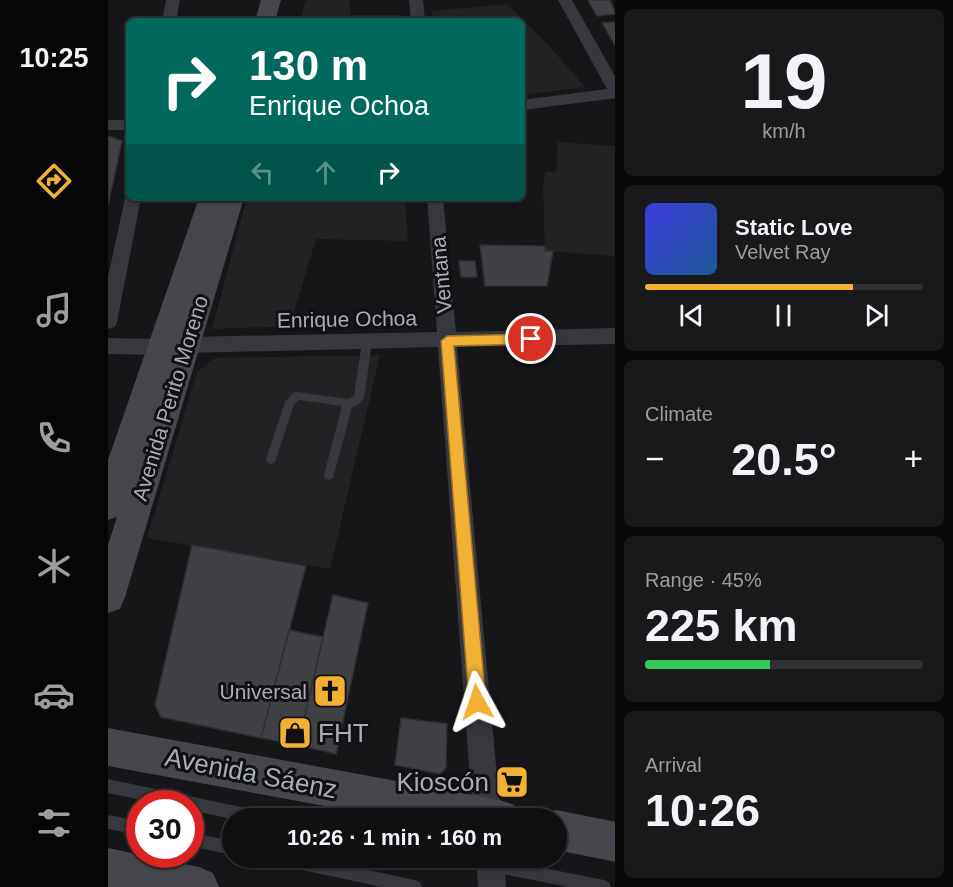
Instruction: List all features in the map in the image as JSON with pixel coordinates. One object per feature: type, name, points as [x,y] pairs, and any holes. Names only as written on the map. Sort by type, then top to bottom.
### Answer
[{"type":"main road","points":[[266,18],[272,0]]},
{"type":"main road","points":[[286,18],[291,0]]},
{"type":"main road","name":"Avenida Perito Moreno","points":[[108,597],[209,201]]},
{"type":"main road","name":"Avenida Perito Moreno","points":[[108,506],[174,346],[230,201]]},
{"type":"main road","name":"Avenida Sáenz","points":[[108,747],[437,808]]},
{"type":"main road","points":[[567,832],[615,842]]},
{"type":"main road","points":[[108,868],[199,887]]},
{"type":"street","points":[[170,18],[173,0]]},
{"type":"street","points":[[416,0],[418,18]]},
{"type":"street","points":[[525,105],[615,93],[565,0]]},
{"type":"street","points":[[108,125],[126,125]]},
{"type":"street","points":[[108,322],[132,201]]},
{"type":"street","name":"Ventana","points":[[435,201],[490,808]]},
{"type":"street","name":"Enrique Ochoa","points":[[108,346],[615,336]]},
{"type":"lane","points":[[271,459],[290,402],[294,397],[348,403],[358,398],[367,342]]},
{"type":"lane","points":[[329,475],[348,403]]},
{"type":"lane","points":[[108,786],[222,810]]},
{"type":"lane","points":[[108,822],[126,825]]},
{"type":"lane","points":[[204,842],[222,846]]},
{"type":"lane","points":[[326,868],[415,887]]},
{"type":"lane","points":[[491,870],[604,887]]},
{"type":"shaded area","points":[[306,0],[349,0],[351,15],[400,15],[400,18],[301,18]]},
{"type":"shaded area","points":[[507,4],[521,18],[433,18],[432,11]]},
{"type":"shaded area","points":[[525,22],[549,46],[585,87],[525,95]]},
{"type":"shaded area","points":[[558,142],[615,146],[615,256],[545,251],[543,185],[546,171],[556,173]]},
{"type":"shaded area","points":[[246,201],[405,201],[408,241],[316,239],[290,326],[212,329]]},
{"type":"shaded area","points":[[380,355],[330,569],[147,538],[197,372],[215,358]]},
{"type":"building","points":[[588,0],[610,0],[615,14],[597,16]]},
{"type":"building","points":[[615,22],[615,45],[602,23]]},
{"type":"building","points":[[108,136],[122,141],[108,205]]},
{"type":"building","points":[[480,245],[545,246],[545,251],[553,251],[547,286],[485,286]]},
{"type":"building","points":[[459,261],[475,261],[477,277],[461,277]]},
{"type":"building","points":[[192,545],[306,566],[261,738],[161,717],[155,705]]},
{"type":"building","name":"Universal","points":[[333,595],[368,603],[336,754],[298,745]]},
{"type":"building","points":[[289,630],[323,637],[298,745],[261,738]]},
{"type":"building","points":[[401,718],[447,724],[446,768],[440,774],[395,765]]},
{"type":"place","name":"Universal","points":[[330,691]]},
{"type":"place","name":"FHT","points":[[295,733]]},
{"type":"place","name":"Kioscón","points":[[512,782]]},
{"type":"route","points":[[477,702],[447,341],[531,339]]}]
